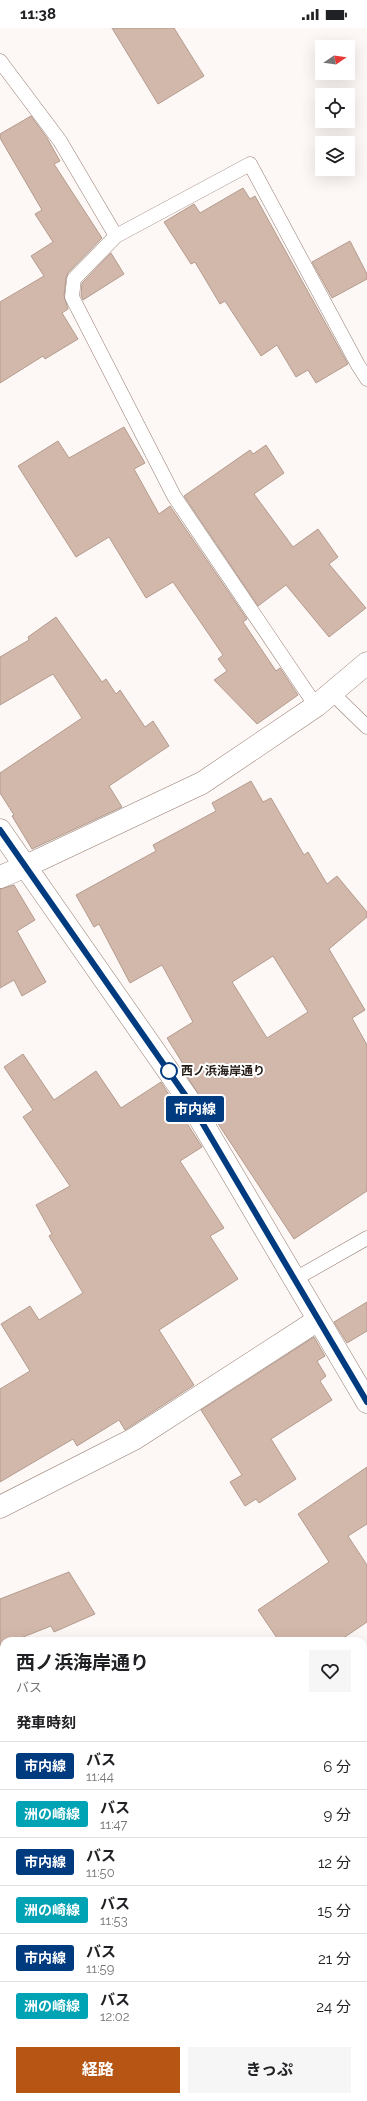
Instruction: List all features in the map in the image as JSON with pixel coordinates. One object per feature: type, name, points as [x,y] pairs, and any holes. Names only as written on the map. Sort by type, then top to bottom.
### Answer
[{"type":"street","points":[[0,877],[202,783],[324,700],[367,663]]},
{"type":"street","points":[[0,830],[24,867],[190,1102],[367,1402]]},
{"type":"street","points":[[0,1507],[134,1439],[318,1320]]},
{"type":"lane","points":[[0,61],[60,141],[116,236]]},
{"type":"lane","points":[[367,379],[358,365],[250,164],[116,236],[74,279],[72,297],[174,496],[324,700],[367,727]]},
{"type":"lane","points":[[295,1279],[367,1238]]},
{"type":"building","points":[[112,28],[174,28],[204,76],[158,104]]},
{"type":"building","points":[[31,116],[47,138],[60,161],[54,164],[102,238],[68,273],[66,278],[64,296],[68,309],[62,313],[78,339],[45,359],[43,356],[0,383],[0,302],[44,276],[31,256],[53,242],[35,214],[42,210],[0,138],[0,134]]},
{"type":"building","points":[[243,188],[250,199],[255,196],[348,364],[316,383],[308,370],[296,377],[277,345],[261,356],[225,301],[220,304],[195,262],[191,264],[164,222],[194,204],[200,213]]},
{"type":"building","points":[[350,241],[367,274],[367,279],[332,298],[312,262]]},
{"type":"building","points":[[111,253],[124,274],[83,300],[81,295],[82,283]]},
{"type":"building","points":[[124,427],[145,463],[134,469],[159,514],[170,506],[247,619],[243,622],[276,671],[280,668],[298,695],[257,724],[214,680],[227,671],[218,659],[223,655],[173,582],[146,598],[109,537],[76,557],[18,466],[58,441],[69,458]]},
{"type":"building","points":[[266,445],[284,473],[254,494],[293,547],[318,529],[338,557],[329,564],[366,608],[329,637],[286,585],[258,606],[184,496],[250,450],[253,454]]},
{"type":"building","points":[[56,617],[102,682],[106,679],[116,694],[120,690],[145,727],[153,721],[169,746],[109,786],[122,807],[32,849],[12,816],[14,815],[0,793],[0,773],[82,718],[53,674],[0,705],[0,657],[29,640],[28,637]]},
{"type":"building","points":[[251,781],[263,802],[271,798],[304,855],[308,852],[327,884],[337,876],[367,912],[367,917],[329,949],[365,1010],[352,1018],[367,1045],[367,1191],[294,1239],[182,1069],[185,1067],[167,1038],[193,1022],[162,965],[130,983],[99,924],[94,927],[76,895],[156,851],[153,845],[216,811],[212,803]],"holes":[[[273,956],[308,1012],[267,1038],[232,982]]]},
{"type":"building","points":[[14,885],[35,920],[17,931],[46,982],[22,996],[14,980],[0,988],[0,889]]},
{"type":"building","points":[[23,1054],[54,1100],[96,1071],[121,1108],[161,1082],[202,1147],[180,1161],[224,1228],[210,1236],[238,1279],[159,1330],[194,1385],[125,1430],[119,1420],[77,1446],[73,1439],[0,1482],[0,1389],[30,1371],[1,1324],[30,1306],[39,1320],[83,1293],[49,1236],[52,1234],[36,1205],[70,1186],[23,1117],[33,1110],[4,1067]]},
{"type":"building","points":[[367,1302],[367,1331],[347,1343],[334,1322]]},
{"type":"building","points":[[314,1337],[325,1356],[317,1361],[326,1376],[320,1381],[332,1400],[271,1439],[296,1479],[259,1503],[256,1499],[245,1506],[230,1482],[242,1475],[201,1410]]},
{"type":"building","points":[[367,1467],[367,1524],[348,1536],[367,1565],[367,1622],[345,1637],[276,1637],[258,1610],[329,1562],[298,1514]]},
{"type":"building","points":[[69,1572],[95,1614],[54,1632],[51,1626],[23,1637],[0,1637],[0,1599]]},
{"type":"bus line","name":"市内線","points":[[0,830],[24,867],[190,1102],[367,1402]]},
{"type":"place","name":"西ノ浜海岸通り","points":[[169,1071]]}]
